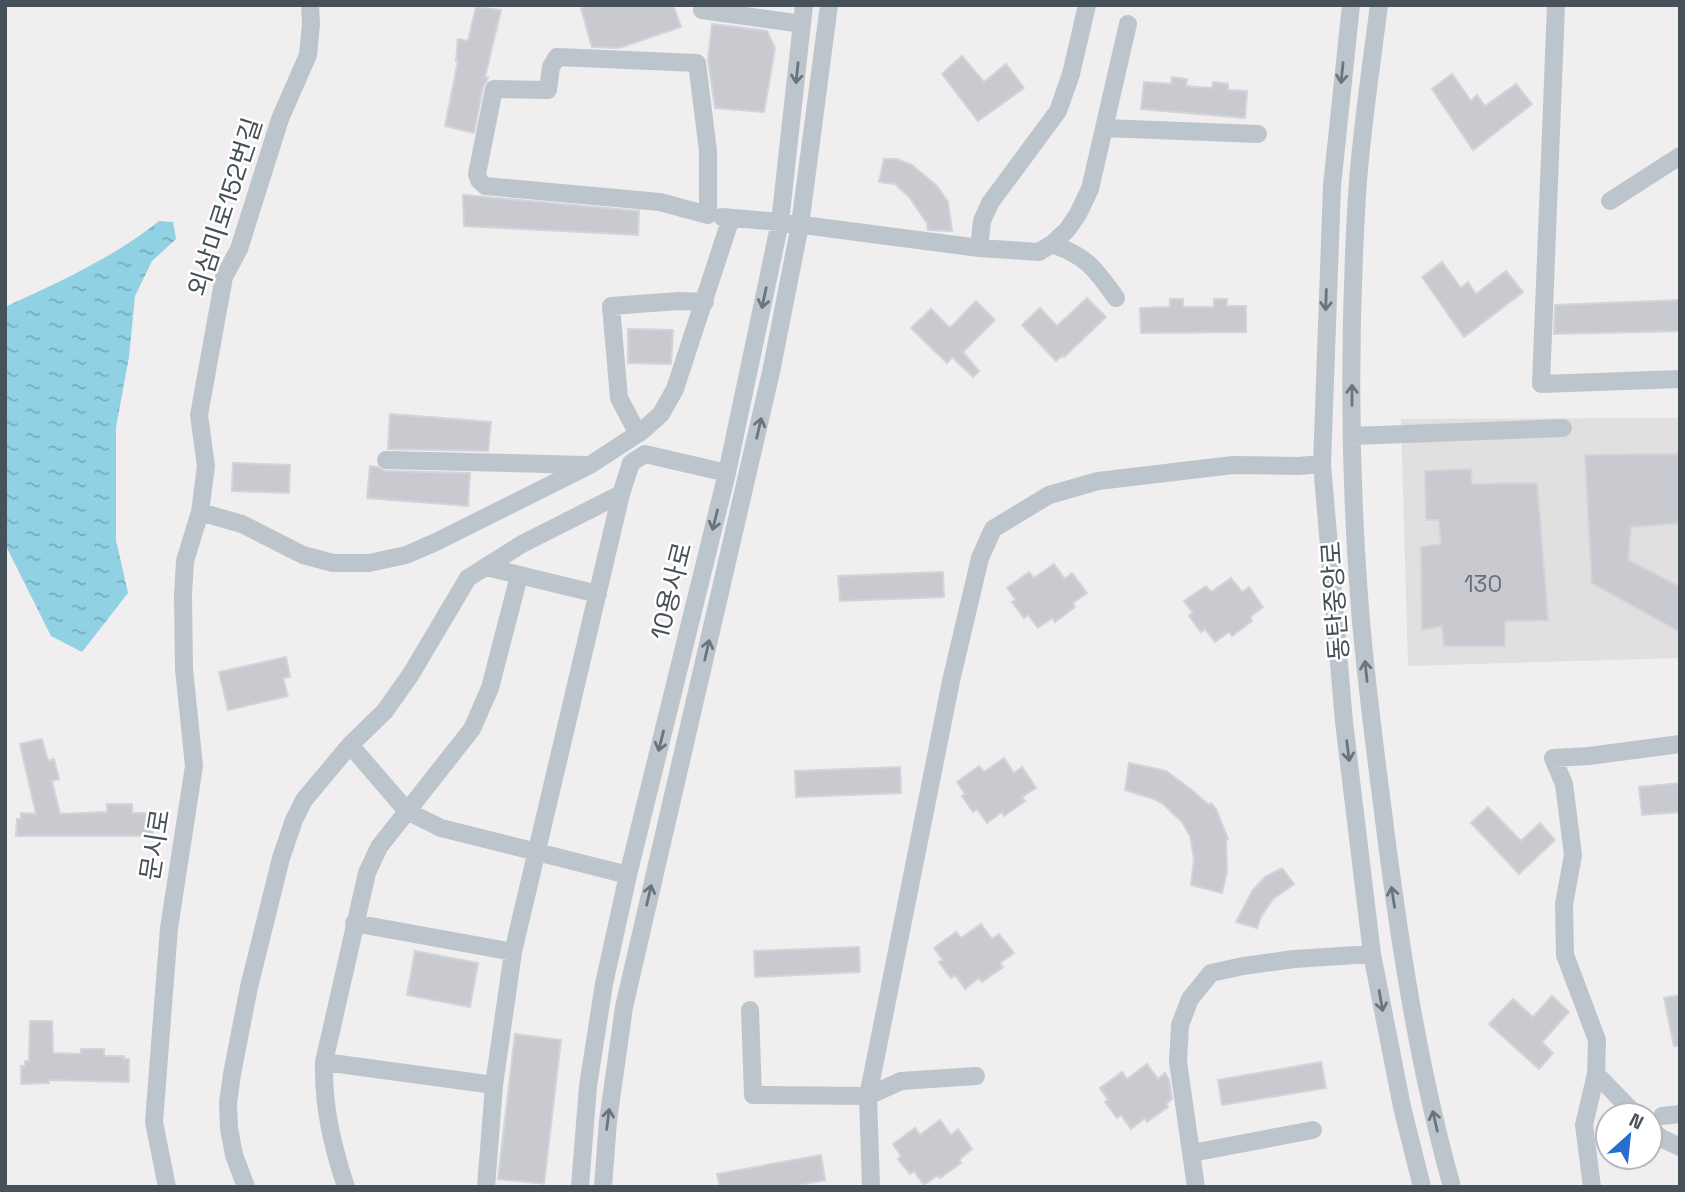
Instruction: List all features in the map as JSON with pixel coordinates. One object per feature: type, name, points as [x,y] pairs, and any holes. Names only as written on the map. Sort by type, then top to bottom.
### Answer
[{"type":"street","name":"외삼미로152번길","points":[[200,512],[206,466],[199,415],[224,278],[239,249],[280,120],[308,55],[310,5]]},
{"type":"street","points":[[702,5],[702,10],[802,24]]},
{"type":"street","name":"10용사로","points":[[580,1187],[587,1086],[596,1026],[628,875],[727,473],[780,222],[804,5]]},
{"type":"street","name":"10용사로","points":[[603,1187],[608,1121],[632,965],[768,386],[800,225],[828,5]]},
{"type":"street","points":[[979,248],[982,221],[990,204],[1058,111],[1071,74],[1087,5]]},
{"type":"street","name":"동탄중앙로","points":[[1351,5],[1332,186],[1322,464],[1344,722],[1372,954],[1402,1107],[1422,1187]]},
{"type":"street","name":"동탄중앙로","points":[[1379,5],[1357,194],[1352,323],[1352,436],[1359,596],[1393,895],[1427,1083],[1452,1187]]},
{"type":"street","points":[[1556,5],[1541,384],[1680,379]]},
{"type":"street","points":[[708,215],[708,151],[698,64],[557,57],[551,67],[548,90],[494,89],[477,174],[485,186],[660,202],[708,215],[731,218],[979,248],[1039,251],[1052,244],[1067,230],[1079,214],[1090,189],[1104,128],[1115,51],[1128,24]]},
{"type":"street","points":[[1104,128],[1258,134]]},
{"type":"street","points":[[1610,201],[1680,156]]},
{"type":"street","points":[[200,512],[242,524],[303,555],[333,564],[369,563],[405,555],[436,542],[590,465],[638,434],[661,414],[675,389],[731,218]]},
{"type":"street","points":[[1052,244],[1075,252],[1093,267],[1116,298]]},
{"type":"street","points":[[638,434],[619,398],[611,306],[679,301],[705,302]]},
{"type":"street","points":[[1352,436],[1563,428]]},
{"type":"street","points":[[486,1187],[494,1085],[513,952],[621,494],[631,463],[645,454],[727,473]]},
{"type":"street","points":[[386,460],[590,465]]},
{"type":"street","points":[[871,1187],[868,1096],[948,694],[979,558],[993,529],[1049,495],[1098,481],[1233,466],[1322,464]]},
{"type":"street","points":[[246,1187],[234,1155],[228,1103],[249,986],[281,858],[304,800],[350,745],[385,711],[411,674],[468,578],[522,544],[621,494]]},
{"type":"street","name":"문시로","points":[[167,1187],[154,1122],[169,928],[194,766],[184,669],[183,595],[185,561],[200,512]]},
{"type":"street","points":[[486,566],[598,594]]},
{"type":"street","points":[[345,1187],[325,1112],[324,1062],[354,923],[371,864],[379,847],[472,729],[491,688],[519,576]]},
{"type":"street","points":[[1592,1187],[1584,1125],[1595,1074],[1597,1040],[1564,955],[1564,904],[1573,855],[1564,784],[1553,758],[1680,744]]},
{"type":"street","points":[[350,745],[407,811],[441,828],[628,875]]},
{"type":"street","points":[[354,923],[513,952]]},
{"type":"street","points":[[1196,1187],[1178,1062],[1180,1025],[1190,999],[1210,973],[1294,959],[1372,954]]},
{"type":"street","points":[[750,1010],[753,1095],[868,1096],[901,1081],[976,1076]]},
{"type":"street","points":[[324,1062],[494,1085]]},
{"type":"street","points":[[1595,1074],[1622,1101]]},
{"type":"street","points":[[1192,1153],[1313,1130]]},
{"type":"street","points":[[1664,1139],[1680,1147]]},
{"type":"shaded area","points":[[1680,418],[1680,658],[1408,666],[1401,419]]},
{"type":"water","points":[[159,221],[173,222],[176,239],[152,261],[135,296],[129,357],[116,427],[116,540],[128,593],[82,652],[51,636],[5,544],[5,307],[104,258]]},
{"type":"building","points":[[589,5],[673,5],[681,27],[619,48],[592,47],[581,8]]},
{"type":"building","points":[[476,7],[501,10],[474,133],[445,126],[458,61],[458,39],[468,41]]},
{"type":"building","points":[[712,24],[767,31],[775,48],[764,112],[715,108],[708,60]]},
{"type":"building","points":[[962,56],[984,82],[1006,64],[1024,88],[978,121],[942,74]]},
{"type":"building","points":[[1452,74],[1471,101],[1477,95],[1485,106],[1516,84],[1532,104],[1473,150],[1432,89]]},
{"type":"building","points":[[1172,77],[1187,79],[1186,86],[1212,88],[1213,82],[1228,84],[1228,90],[1247,91],[1245,118],[1141,109],[1144,82],[1171,84]]},
{"type":"building","points":[[884,159],[897,159],[912,165],[937,186],[948,202],[952,231],[928,230],[927,223],[909,197],[895,184],[879,182]]},
{"type":"building","points":[[463,195],[639,211],[638,235],[464,226]]},
{"type":"building","points":[[1442,262],[1461,288],[1468,282],[1476,294],[1506,271],[1523,292],[1464,337],[1422,277]]},
{"type":"building","points":[[1087,298],[1106,317],[1064,357],[1063,355],[1056,361],[1022,325],[1040,308],[1057,326]]},
{"type":"building","points":[[1170,299],[1183,299],[1183,307],[1214,307],[1214,299],[1227,299],[1227,306],[1246,306],[1246,332],[1141,333],[1140,308],[1170,307]]},
{"type":"building","points":[[1680,300],[1680,331],[1554,334],[1555,305]]},
{"type":"building","points":[[976,301],[995,320],[963,352],[979,371],[973,377],[952,357],[947,363],[911,328],[931,309],[950,328]]},
{"type":"building","points":[[628,329],[673,330],[671,364],[628,363]]},
{"type":"building","points":[[390,414],[491,422],[488,451],[388,449]]},
{"type":"building","points":[[1680,454],[1680,523],[1631,527],[1628,560],[1680,587],[1680,632],[1592,583],[1585,455]]},
{"type":"building","points":[[233,463],[290,465],[289,493],[232,491]]},
{"type":"building","points":[[370,466],[386,471],[470,473],[468,506],[367,498]]},
{"type":"building","points":[[1471,469],[1472,484],[1537,483],[1548,620],[1505,621],[1505,646],[1444,646],[1442,626],[1422,630],[1421,547],[1441,544],[1439,520],[1426,520],[1425,471]]},
{"type":"building","points":[[1054,564],[1065,579],[1072,573],[1087,593],[1073,603],[1075,607],[1055,622],[1052,618],[1038,628],[1028,615],[1024,618],[1012,602],[1016,600],[1007,588],[1029,572],[1034,578]]},
{"type":"building","points":[[943,572],[944,597],[840,601],[838,576]]},
{"type":"building","points":[[1231,578],[1242,592],[1249,587],[1263,607],[1250,617],[1252,621],[1232,636],[1229,632],[1215,642],[1205,629],[1201,632],[1189,616],[1193,613],[1184,601],[1206,586],[1211,592]]},
{"type":"building","points":[[286,657],[290,677],[283,678],[288,696],[228,710],[219,672]]},
{"type":"building","points":[[42,739],[48,761],[54,759],[59,779],[52,781],[60,814],[107,812],[107,804],[132,804],[132,813],[154,813],[153,836],[16,836],[17,819],[21,819],[21,813],[36,814],[20,744]]},
{"type":"building","points":[[1004,758],[1014,773],[1022,767],[1036,788],[1022,797],[1025,801],[1004,816],[1002,812],[987,823],[977,809],[973,812],[962,796],[965,794],[957,782],[979,766],[984,772]]},
{"type":"building","points":[[1129,763],[1166,771],[1216,809],[1228,839],[1227,872],[1222,893],[1191,885],[1194,859],[1190,836],[1182,822],[1163,804],[1125,790]]},
{"type":"building","points":[[900,767],[901,793],[796,797],[795,771]]},
{"type":"building","points":[[1680,783],[1680,812],[1642,815],[1639,787]]},
{"type":"building","points":[[1488,807],[1521,841],[1540,823],[1555,840],[1519,874],[1471,823]]},
{"type":"building","points":[[1282,868],[1294,884],[1273,899],[1257,928],[1236,922],[1252,891],[1265,877]]},
{"type":"building","points":[[981,924],[992,939],[999,934],[1014,953],[1000,963],[1003,967],[982,982],[979,978],[965,989],[955,975],[951,978],[939,962],[943,960],[934,948],[956,932],[961,938]]},
{"type":"building","points":[[859,947],[860,972],[755,977],[754,951]]},
{"type":"building","points":[[415,951],[478,963],[470,1007],[407,995]]},
{"type":"building","points":[[1680,995],[1680,1046],[1674,1046],[1664,998]]},
{"type":"building","points":[[1552,996],[1569,1012],[1542,1042],[1553,1053],[1539,1069],[1489,1024],[1513,999],[1533,1017]]},
{"type":"building","points":[[30,1021],[52,1021],[53,1053],[81,1054],[81,1049],[104,1049],[104,1056],[124,1056],[124,1059],[129,1059],[129,1082],[49,1080],[49,1083],[21,1084],[21,1066],[25,1066],[25,1061],[29,1061]]},
{"type":"building","points":[[515,1034],[561,1040],[544,1184],[498,1179]]},
{"type":"building","points":[[1321,1062],[1326,1088],[1222,1105],[1218,1080]]},
{"type":"building","points":[[1147,1064],[1158,1079],[1165,1073],[1169,1079],[1172,1099],[1166,1104],[1168,1107],[1147,1122],[1145,1118],[1131,1129],[1121,1115],[1117,1118],[1105,1102],[1108,1100],[1100,1088],[1122,1072],[1127,1079]]},
{"type":"building","points":[[940,1120],[951,1135],[958,1129],[972,1149],[959,1160],[961,1163],[940,1178],[938,1175],[924,1185],[914,1171],[910,1174],[898,1159],[901,1156],[893,1144],[915,1128],[920,1135]]},
{"type":"building","points":[[821,1155],[825,1180],[791,1187],[720,1187],[717,1174]]}]
